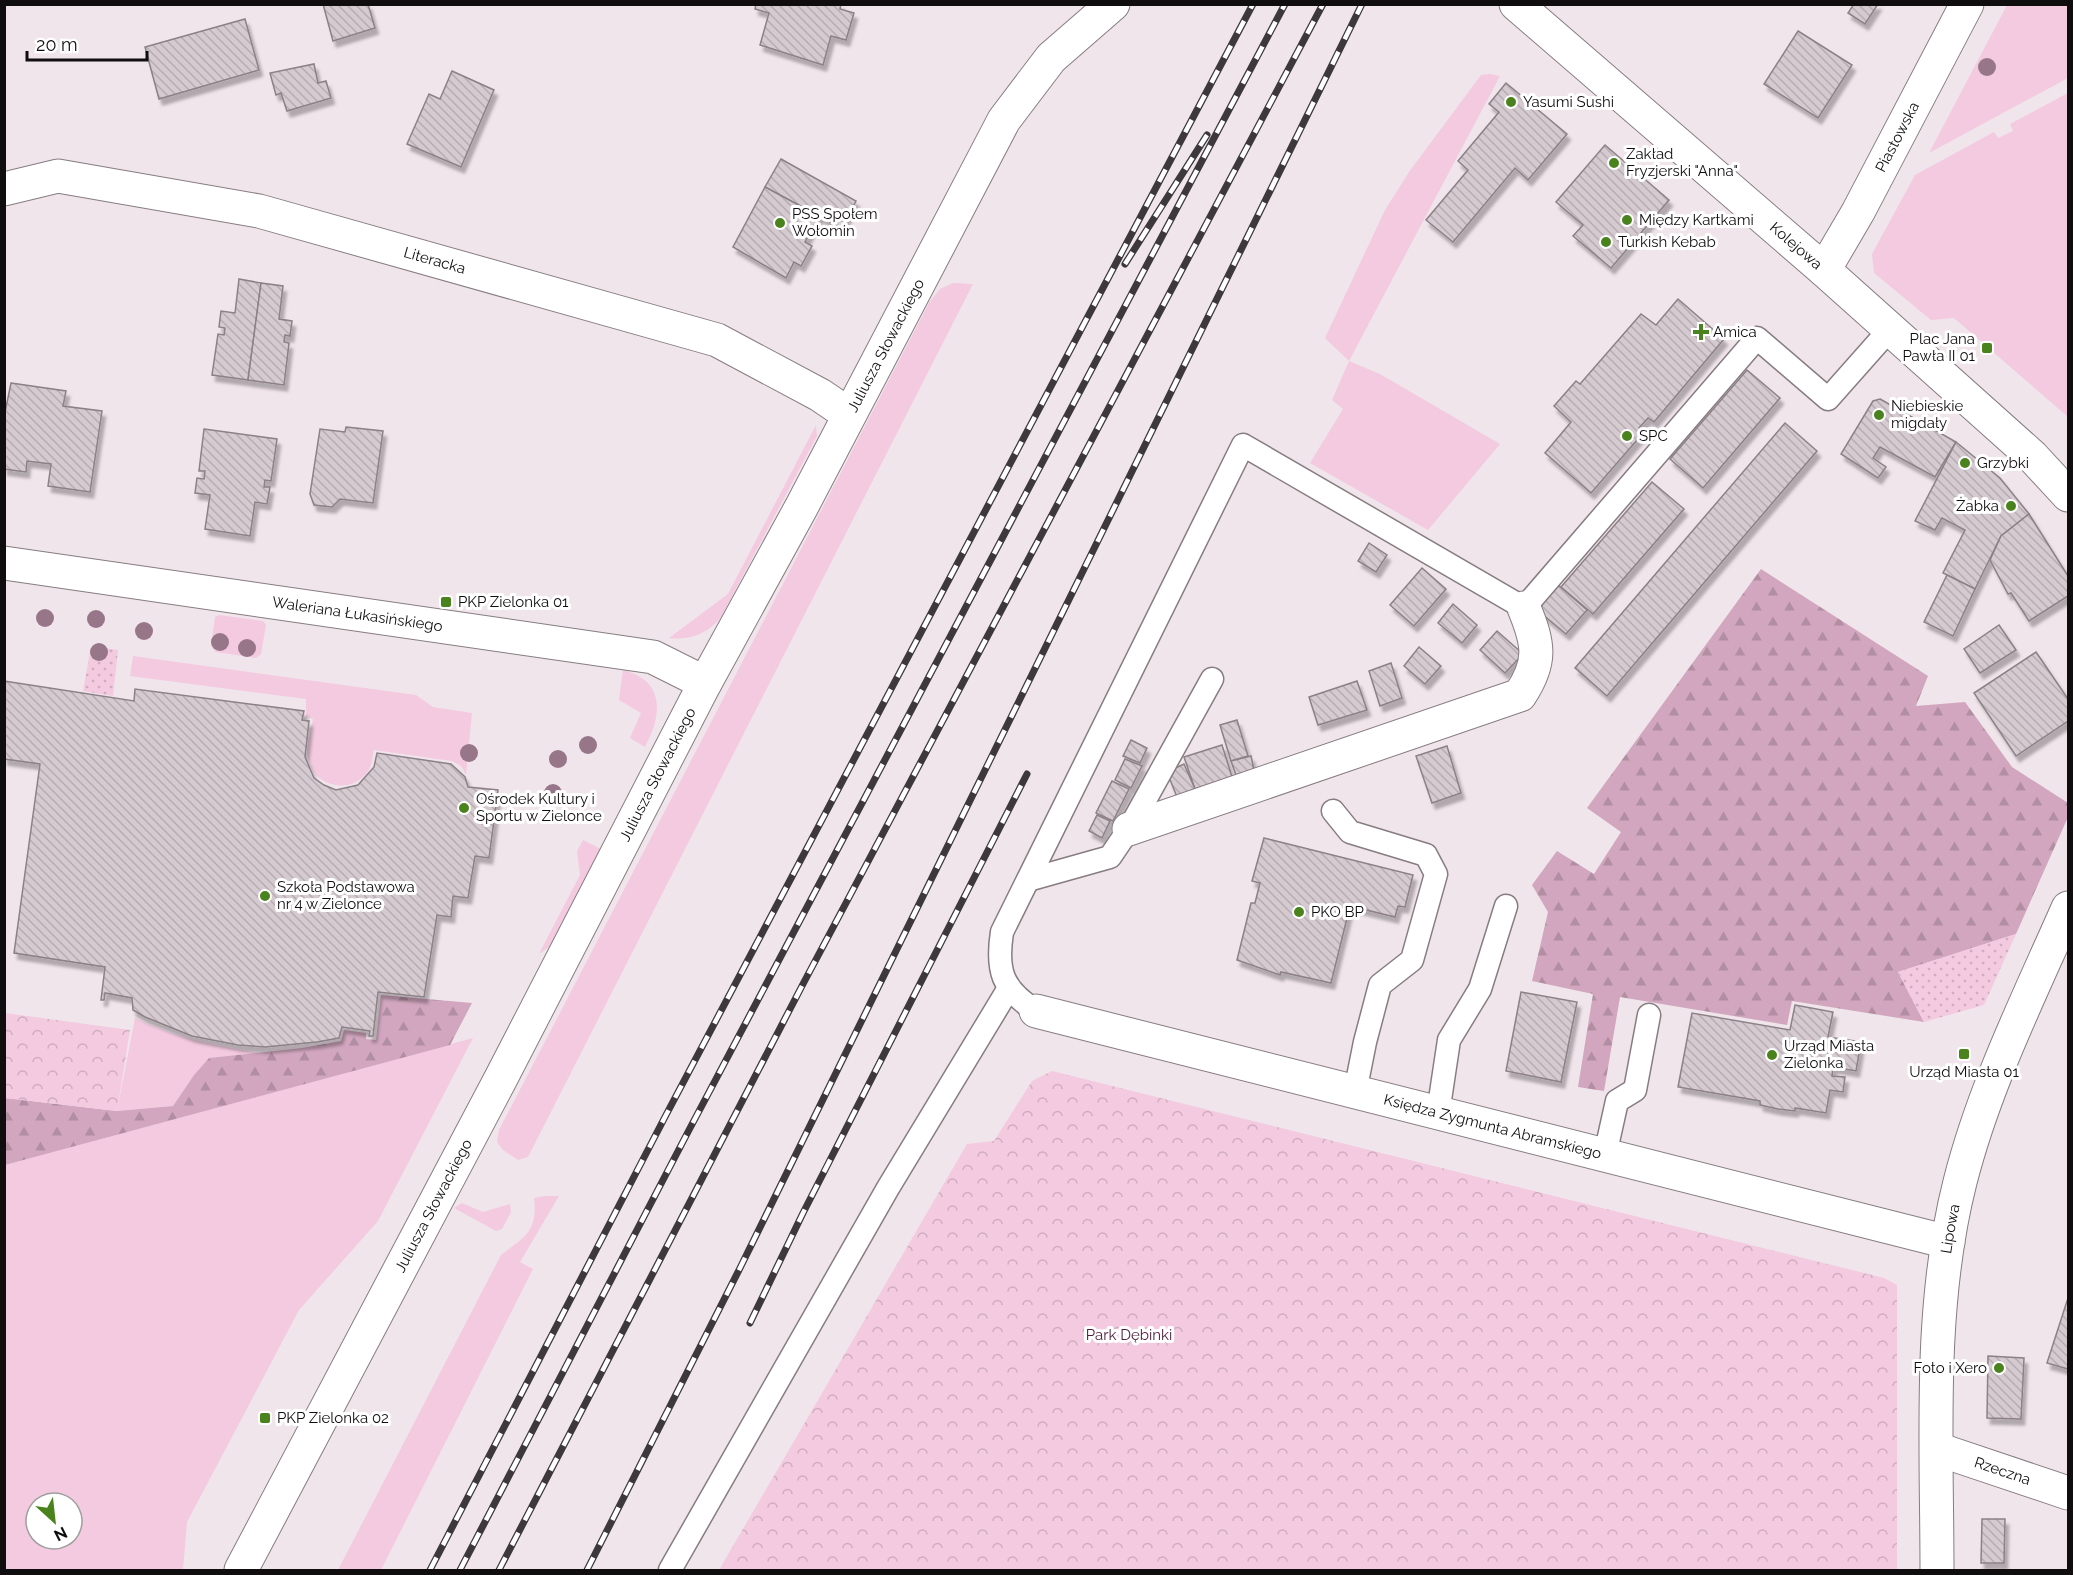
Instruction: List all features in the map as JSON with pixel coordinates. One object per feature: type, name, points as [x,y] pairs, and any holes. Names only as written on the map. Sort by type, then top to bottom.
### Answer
[{"type":"street","name":"Juliusza Słowackiego","points":[[241,1570],[500,1080],[705,683],[802,506],[848,414],[1004,120],[1051,58],[1113,4]]},
{"type":"street","name":"Kolejowa","points":[[1516,4],[1824,270],[2032,456],[2068,495]]},
{"type":"street","name":"Piastowska","points":[[1824,270],[1858,212],[1967,4]]},
{"type":"street","name":"Literacka","points":[[4,189],[58,176],[259,211],[717,340],[802,385],[848,414]]},
{"type":"street","name":"Waleriana Łukasińskiego","points":[[4,563],[653,657],[705,683]]},
{"type":"street","points":[[1129,829],[1520,695],[1532,677],[1537,658],[1535,634],[1524,608]]},
{"type":"street","name":"Lipowa","points":[[1936,1570],[1940,1315],[1948,1242],[1960,1182],[1977,1125],[1995,1077],[2062,940],[2068,908]]},
{"type":"street","name":"Księdza Zygmunta Abramskiego","points":[[1036,1011],[1948,1242]]},
{"type":"street","name":"Rzeczna","points":[[1937,1449],[2068,1493]]},
{"type":"lane","points":[[1036,1011],[1020,1001],[1001,975],[998,957],[1002,932],[1243,445],[1524,608],[1757,338],[1828,399],[1890,329]]},
{"type":"lane","points":[[1028,880],[1110,857],[1129,829],[1212,679]]},
{"type":"lane","points":[[1333,811],[1350,832],[1426,855],[1437,874],[1412,960],[1380,985],[1355,1092]]},
{"type":"lane","points":[[1438,1113],[1449,1040],[1480,989],[1506,906]]},
{"type":"lane","points":[[670,1570],[888,1188],[1009,988]]},
{"type":"lane","points":[[1605,1155],[1617,1101],[1635,1090],[1649,1015]]},
{"type":"green space","points":[[2007,5],[2068,5],[2068,78],[1929,153]]},
{"type":"green space","points":[[1481,75],[1500,76],[1349,361],[1325,338],[1385,210],[1409,172]]},
{"type":"green space","points":[[2068,93],[2068,417],[1954,318],[1931,320],[1874,273],[1872,254],[1915,175],[1994,132],[1998,138],[2013,131],[2010,124]]},
{"type":"green space","points":[[953,283],[973,284],[528,1157],[518,1160],[503,1150],[497,1142],[499,1130],[929,303],[940,289]]},
{"type":"green space","points":[[1349,361],[1380,374],[1500,444],[1428,530],[1310,463],[1343,409],[1332,400]]},
{"type":"green space","points":[[816,425],[817,436],[721,617],[698,635],[669,638],[728,594]]},
{"type":"green space","points":[[1761,569],[1928,676],[1916,706],[1965,702],[2012,767],[2068,803],[2068,817],[2016,934],[1898,972],[1924,1022],[1792,1001],[1787,1025],[1620,997],[1604,1091],[1578,1087],[1593,994],[1532,981],[1548,912],[1532,885],[1557,851],[1594,874],[1621,832],[1587,808]]},
{"type":"green space","points":[[219,615],[263,621],[266,625],[261,654],[256,658],[216,652],[211,646],[215,617]]},
{"type":"green space","points":[[96,647],[118,650],[113,696],[83,691],[90,652]]},
{"type":"green space","points":[[133,656],[416,695],[433,707],[472,713],[466,775],[461,766],[452,761],[374,750],[369,770],[357,782],[348,785],[330,784],[315,774],[310,766],[308,747],[313,719],[306,717],[306,699],[130,676]]},
{"type":"green space","points":[[623,670],[647,682],[656,701],[655,723],[645,747],[630,738],[641,713],[619,700]]},
{"type":"green space","points":[[583,840],[601,849],[549,947],[539,954],[580,875],[577,851]]},
{"type":"green space","points":[[2016,934],[1984,1005],[1924,1022],[1898,972]]},
{"type":"green space","points":[[381,995],[472,1003],[450,1045],[5,1165],[5,1098],[117,1111],[173,1106],[209,1058],[302,1048],[341,1041],[344,1030],[366,1033],[366,1039],[376,1040]]},
{"type":"green space","points":[[5,1013],[130,1030],[117,1111],[5,1098]]},
{"type":"green space","points":[[135,1018],[165,1031],[196,1040],[260,1053],[209,1058],[173,1106],[117,1111]]},
{"type":"green space","points":[[473,1038],[378,1221],[299,1310],[187,1522],[183,1570],[5,1570],[5,1165]]},
{"type":"green space","name":"Park Dębinki","points":[[1052,1071],[1884,1278],[1897,1285],[1897,1570],[719,1570],[967,1144],[994,1141],[1032,1081]]},
{"type":"green space","points":[[559,1196],[520,1262],[533,1269],[381,1570],[338,1570],[501,1255],[528,1232],[534,1218],[534,1198]]},
{"type":"green space","points":[[462,1203],[483,1212],[510,1204],[511,1212],[502,1229],[496,1231],[454,1208]]},
{"type":"building","points":[[323,4],[368,4],[375,28],[333,41]]},
{"type":"building","points":[[756,4],[841,4],[840,9],[854,13],[846,40],[831,36],[823,65],[760,45],[769,13],[755,9]]},
{"type":"building","points":[[1854,4],[1878,4],[1865,24],[1848,13]]},
{"type":"building","points":[[245,19],[259,70],[159,99],[145,47]]},
{"type":"building","points":[[1798,31],[1852,65],[1818,118],[1764,84]]},
{"type":"building","points":[[314,64],[318,83],[326,81],[331,98],[287,111],[281,93],[276,95],[270,73]]},
{"type":"building","points":[[452,71],[494,90],[461,167],[407,144],[429,94],[440,99]]},
{"type":"building","points":[[1506,83],[1567,134],[1528,180],[1515,168],[1453,242],[1426,220],[1468,170],[1458,161],[1499,112],[1489,104]]},
{"type":"building","points":[[1605,145],[1669,200],[1611,268],[1573,236],[1583,225],[1556,202]]},
{"type":"building","points":[[781,159],[856,201],[841,228],[765,187]]},
{"type":"building","points":[[765,187],[819,216],[805,242],[812,246],[801,266],[794,262],[786,278],[733,247]]},
{"type":"building","points":[[239,279],[261,283],[248,380],[212,375],[218,334],[224,335],[225,328],[219,327],[221,311],[235,313]]},
{"type":"building","points":[[261,283],[283,286],[279,319],[292,321],[290,336],[285,335],[284,342],[289,343],[284,385],[248,380]]},
{"type":"building","points":[[1678,299],[1724,339],[1654,422],[1648,418],[1639,428],[1644,432],[1591,493],[1545,453],[1571,422],[1554,406],[1576,381],[1580,384],[1641,314],[1656,325]]},
{"type":"building","points":[[1747,370],[1780,398],[1703,488],[1670,459]]},
{"type":"building","points":[[11,383],[66,391],[63,406],[102,411],[90,492],[48,486],[51,464],[27,461],[26,472],[4,469],[4,417]]},
{"type":"building","points":[[1880,399],[1956,442],[1935,477],[1880,447],[1873,458],[1886,467],[1878,478],[1841,454],[1873,401]]},
{"type":"building","points":[[1785,423],[1817,451],[1607,696],[1575,668]]},
{"type":"building","points":[[346,427],[383,431],[373,503],[340,499],[332,507],[314,505],[310,494],[320,429],[345,432]]},
{"type":"building","points":[[204,429],[277,439],[271,481],[265,480],[264,487],[270,487],[267,504],[255,502],[250,536],[205,529],[210,495],[195,493],[197,478],[204,479],[205,471],[199,471]]},
{"type":"building","points":[[1956,442],[2000,478],[2029,514],[2001,536],[1975,589],[1943,573],[1965,530],[1942,518],[1935,530],[1915,521]]},
{"type":"building","points":[[1652,482],[1684,509],[1593,614],[1561,587]]},
{"type":"building","points":[[2029,514],[2068,576],[2068,596],[2029,621],[2011,593],[2008,594],[1990,560],[2001,536]]},
{"type":"building","points":[[1369,543],[1387,555],[1376,572],[1358,561]]},
{"type":"building","points":[[1422,568],[1446,589],[1414,626],[1390,605]]},
{"type":"building","points":[[1947,575],[1975,589],[1953,636],[1924,622]]},
{"type":"building","points":[[1557,584],[1587,610],[1566,634],[1536,609]]},
{"type":"building","points":[[1453,604],[1477,625],[1462,643],[1438,623]]},
{"type":"building","points":[[1999,625],[2016,650],[1980,673],[1964,649]]},
{"type":"building","points":[[1497,631],[1523,654],[1505,673],[1480,650]]},
{"type":"building","points":[[1419,647],[1441,666],[1425,684],[1404,666]]},
{"type":"building","points":[[2036,652],[2068,699],[2068,721],[2016,756],[1974,693]]},
{"type":"building","points":[[1391,663],[1402,698],[1380,706],[1369,671]]},
{"type":"building","name":"Szkoła Podstawowa nr 4 w Zielonce","points":[[4,681],[134,701],[135,689],[304,711],[302,720],[309,721],[305,757],[314,778],[336,790],[358,785],[374,767],[377,753],[451,764],[465,777],[468,787],[498,790],[489,858],[475,856],[468,898],[453,896],[451,917],[437,915],[424,997],[378,992],[373,1036],[369,1036],[370,1031],[342,1027],[339,1038],[317,1042],[265,1047],[238,1045],[192,1036],[145,1017],[133,1010],[132,998],[105,993],[104,1000],[101,1000],[105,967],[14,953],[40,764],[4,759]]},
{"type":"building","points":[[1357,681],[1367,710],[1318,725],[1309,697]]},
{"type":"building","points":[[1237,720],[1248,756],[1231,761],[1220,725]]},
{"type":"building","points":[[1131,740],[1147,748],[1140,763],[1123,756]]},
{"type":"building","points":[[1222,745],[1232,777],[1195,789],[1184,757]]},
{"type":"building","points":[[1447,746],[1461,793],[1432,803],[1416,756]]},
{"type":"building","points":[[1251,756],[1254,770],[1236,775],[1231,761]]},
{"type":"building","points":[[1125,759],[1142,766],[1131,788],[1115,780]]},
{"type":"building","points":[[1184,764],[1195,789],[1177,797],[1167,772]]},
{"type":"building","points":[[1112,781],[1129,789],[1113,821],[1096,813]]},
{"type":"building","points":[[1097,815],[1110,821],[1102,838],[1089,831]]},
{"type":"building","name":"PKO BP","points":[[1264,838],[1413,875],[1405,907],[1398,906],[1395,917],[1350,906],[1331,983],[1281,972],[1280,975],[1237,960],[1251,903],[1255,903],[1260,883],[1252,881]]},
{"type":"building","points":[[1521,992],[1577,1002],[1561,1082],[1506,1071]]},
{"type":"building","name":"Urząd Miasta Zielonka","points":[[1795,1005],[1833,1012],[1828,1037],[1861,1042],[1856,1071],[1833,1067],[1832,1076],[1845,1077],[1843,1092],[1830,1090],[1826,1113],[1795,1108],[1795,1111],[1778,1109],[1760,1105],[1760,1101],[1678,1087],[1692,1013],[1790,1030]]},
{"type":"building","points":[[2068,1298],[2068,1369],[2047,1363]]},
{"type":"building","points":[[1988,1356],[2024,1358],[2021,1419],[1987,1418]]},
{"type":"building","points":[[1982,1519],[2005,1519],[2004,1563],[1981,1563]]},
{"type":"railway","points":[[430,1570],[666,1115],[1253,4]]},
{"type":"railway","points":[[460,1570],[689,1130],[1285,4]]},
{"type":"railway","points":[[499,1570],[803,984],[1323,4]]},
{"type":"railway","points":[[587,1570],[740,1268],[1362,4]]},
{"type":"railway","points":[[1125,264],[1207,135]]},
{"type":"railway","points":[[750,1323],[803,1213],[1027,774]]},
{"type":"place","name":"Yasumi Sushi","points":[[1511,102]]},
{"type":"place","name":"Zakład Fryzjerski \"Anna\"","points":[[1614,163]]},
{"type":"place","name":"Między Kartkami","points":[[1627,220]]},
{"type":"place","name":"PSS Społem Wołomin","points":[[780,223]]},
{"type":"place","name":"Turkish Kebab","points":[[1606,242]]},
{"type":"place","name":"Amica","points":[[1701,332]]},
{"type":"place","name":"Plac Jana Pawła II 01","points":[[1987,348]]},
{"type":"place","name":"Niebieskie migdały","points":[[1879,415]]},
{"type":"place","name":"SPC","points":[[1627,436]]},
{"type":"place","name":"Grzybki","points":[[1965,463]]},
{"type":"place","name":"Żabka","points":[[2011,506]]},
{"type":"place","name":"PKP Zielonka 01","points":[[446,602]]},
{"type":"place","name":"Ośrodek Kultury i Sportu w Zielonce","points":[[464,808]]},
{"type":"place","name":"Szkoła Podstawowa nr 4 w Zielonce","points":[[265,896]]},
{"type":"place","name":"PKO BP","points":[[1299,912]]},
{"type":"place","name":"Urząd Miasta 01","points":[[1964,1054]]},
{"type":"place","name":"Urząd Miasta Zielonka","points":[[1772,1055]]},
{"type":"place","name":"Foto i Xero","points":[[1999,1368]]},
{"type":"place","name":"PKP Zielonka 02","points":[[265,1418]]}]
